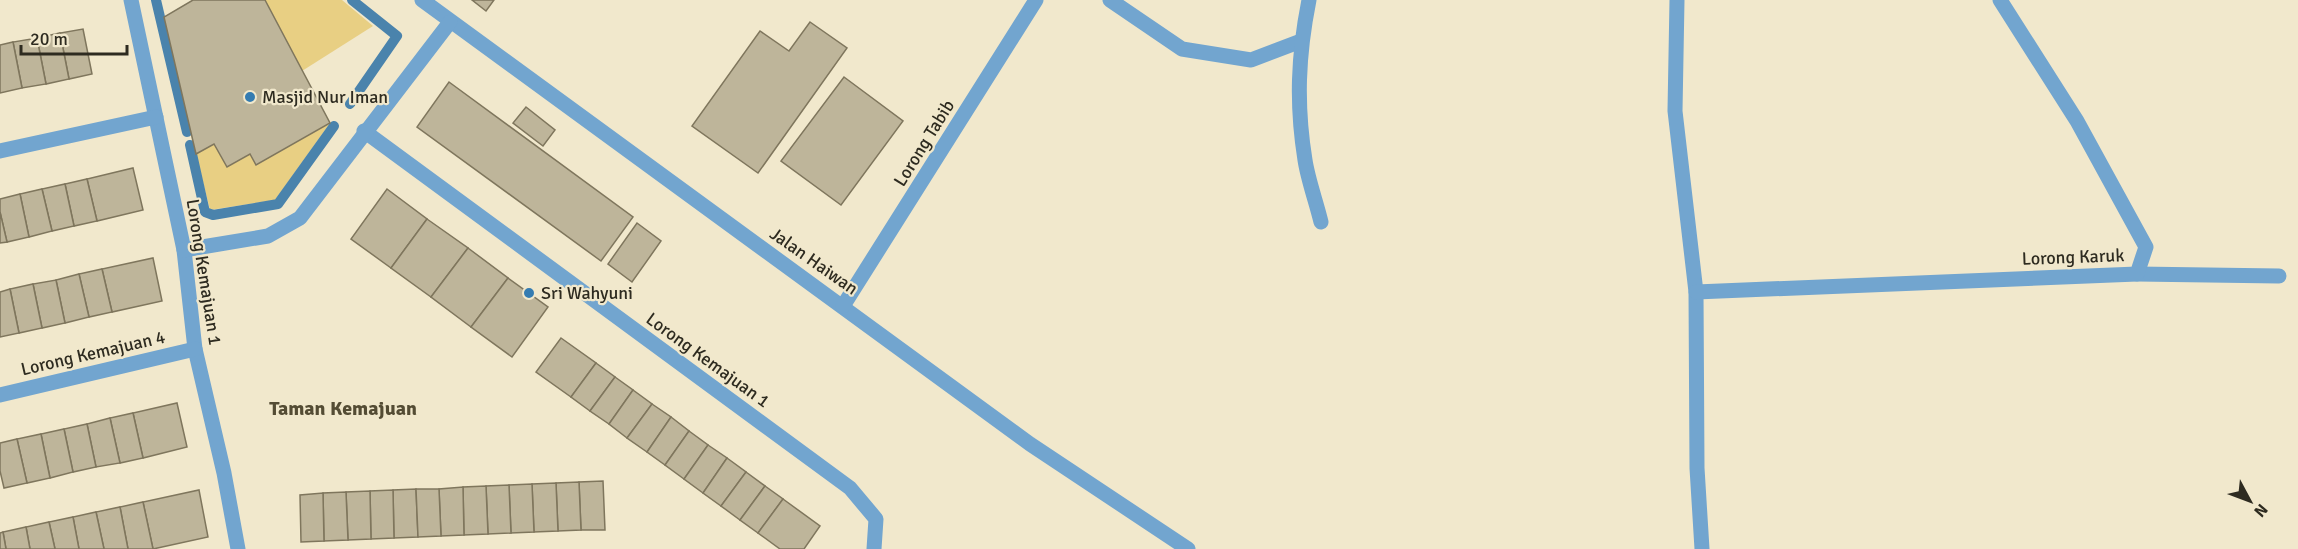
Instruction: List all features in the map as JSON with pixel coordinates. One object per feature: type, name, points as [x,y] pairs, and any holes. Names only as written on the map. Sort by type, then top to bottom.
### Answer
[{"type":"street","name":"Lorong Kemajuan 1","points":[[131,0],[184,249],[195,349],[224,473],[238,549]]},
{"type":"street","name":"Jalan Haiwan","points":[[422,0],[1030,444],[1188,549]]},
{"type":"street","name":"Lorong Tabib","points":[[843,306],[1035,0]]},
{"type":"street","points":[[1110,0],[1182,49],[1251,60],[1301,41]]},
{"type":"street","points":[[1309,0],[1301,41],[1298,92],[1305,161],[1321,222]]},
{"type":"street","points":[[1677,0],[1675,111],[1696,292],[1697,468],[1702,549]]},
{"type":"street","name":"Lorong Karuk","points":[[1696,292],[2137,274],[2146,247],[2077,121],[2000,0]]},
{"type":"street","points":[[184,249],[268,236],[300,218],[364,131],[450,22]]},
{"type":"street","points":[[0,151],[156,117]]},
{"type":"street","name":"Lorong Kemajuan 1","points":[[364,131],[850,488],[876,519],[874,549]]},
{"type":"street","points":[[2137,274],[2278,276]]},
{"type":"street","name":"Lorong Kemajuan 4","points":[[0,395],[195,349]]},
{"type":"shaded area","points":[[265,0],[342,0],[373,26],[302,71]]},
{"type":"shaded area","points":[[330,123],[275,200],[210,210],[196,154],[214,144],[227,166],[250,154],[256,164]]},
{"type":"building","name":"Masjid Nur Iman","points":[[193,0],[265,0],[330,123],[256,165],[250,154],[227,167],[214,144],[196,154],[164,17]]},
{"type":"building","points":[[472,0],[494,0],[486,11]]},
{"type":"building","points":[[810,22],[847,48],[758,173],[692,126],[760,31],[789,51]]},
{"type":"building","points":[[83,29],[92,74],[69,79],[60,33]]},
{"type":"building","points":[[60,33],[69,79],[46,84],[37,38]]},
{"type":"building","points":[[37,38],[46,84],[22,88],[13,42]]},
{"type":"building","points":[[13,42],[22,88],[0,93],[0,45]]},
{"type":"building","points":[[844,77],[903,121],[841,205],[781,161]]},
{"type":"building","points":[[449,82],[633,217],[601,261],[417,127]]},
{"type":"building","points":[[526,107],[555,130],[543,146],[513,123]]},
{"type":"building","points":[[133,168],[143,210],[97,221],[87,179]]},
{"type":"building","points":[[87,179],[97,221],[74,226],[65,184]]},
{"type":"building","points":[[65,184],[74,226],[52,231],[42,189]]},
{"type":"building","points":[[42,189],[52,231],[29,237],[20,194]]},
{"type":"building","points":[[387,189],[427,219],[391,268],[351,239]]},
{"type":"building","points":[[20,194],[29,237],[7,242],[0,212],[0,199]]},
{"type":"building","points":[[0,212],[7,242],[0,243]]},
{"type":"building","points":[[427,219],[468,248],[431,297],[391,268]]},
{"type":"building","points":[[637,223],[661,241],[632,282],[608,264]]},
{"type":"building","points":[[468,248],[508,278],[471,327],[431,297]]},
{"type":"building","points":[[153,258],[162,301],[112,312],[102,269]]},
{"type":"building","points":[[102,269],[112,312],[89,317],[79,274]]},
{"type":"building","points":[[79,274],[89,317],[65,323],[56,280]]},
{"type":"building","points":[[508,278],[548,307],[512,357],[471,327]]},
{"type":"building","points":[[56,280],[65,323],[42,328],[33,284]]},
{"type":"building","points":[[33,284],[42,328],[19,333],[10,289]]},
{"type":"building","points":[[10,289],[19,333],[0,337],[0,292]]},
{"type":"building","points":[[561,338],[596,363],[571,397],[536,372]]},
{"type":"building","points":[[596,363],[615,377],[590,411],[571,397]]},
{"type":"building","points":[[615,377],[633,390],[609,424],[590,411]]},
{"type":"building","points":[[633,390],[652,404],[627,438],[609,424]]},
{"type":"building","points":[[177,403],[187,447],[143,458],[133,413]]},
{"type":"building","points":[[652,404],[671,417],[647,452],[627,438]]},
{"type":"building","points":[[133,413],[143,458],[120,463],[110,418]]},
{"type":"building","points":[[671,417],[689,431],[665,465],[647,452]]},
{"type":"building","points":[[110,418],[120,463],[96,467],[87,424]]},
{"type":"building","points":[[87,424],[96,467],[73,472],[64,429]]},
{"type":"building","points":[[64,429],[73,472],[50,478],[41,434]]},
{"type":"building","points":[[689,431],[708,445],[684,479],[665,465]]},
{"type":"building","points":[[41,434],[50,478],[27,483],[17,439]]},
{"type":"building","points":[[17,439],[27,483],[4,488],[0,471],[0,443]]},
{"type":"building","points":[[708,445],[727,458],[703,493],[684,479]]},
{"type":"building","points":[[727,458],[746,472],[721,506],[703,493]]},
{"type":"building","points":[[746,472],[765,486],[740,520],[721,506]]},
{"type":"building","points":[[603,481],[605,530],[581,530],[579,482]]},
{"type":"building","points":[[579,482],[581,530],[558,531],[556,483]]},
{"type":"building","points":[[556,483],[558,531],[534,532],[532,484]]},
{"type":"building","points":[[532,484],[534,532],[511,533],[509,485]]},
{"type":"building","points":[[509,485],[511,533],[488,534],[486,486]]},
{"type":"building","points":[[486,486],[488,534],[464,535],[463,487]]},
{"type":"building","points":[[765,486],[783,499],[758,533],[740,520]]},
{"type":"building","points":[[463,487],[464,535],[441,536],[439,489]]},
{"type":"building","points":[[416,489],[418,537],[394,538],[393,490]]},
{"type":"building","points":[[416,489],[439,489],[441,536],[418,537]]},
{"type":"building","points":[[199,490],[208,537],[153,549],[143,502]]},
{"type":"building","points":[[393,490],[394,538],[371,539],[370,491]]},
{"type":"building","points":[[370,491],[371,539],[348,540],[346,492]]},
{"type":"building","points":[[346,492],[348,540],[324,541],[323,493]]},
{"type":"building","points":[[323,493],[324,541],[301,542],[300,495]]},
{"type":"building","points":[[783,499],[820,526],[804,549],[780,549],[758,533]]},
{"type":"building","points":[[143,502],[153,549],[128,549],[120,507]]},
{"type":"building","points":[[120,507],[128,549],[104,549],[96,512]]},
{"type":"building","points":[[96,512],[104,549],[79,549],[73,517]]},
{"type":"building","points":[[73,517],[79,549],[55,549],[49,522]]},
{"type":"building","points":[[49,522],[55,549],[30,549],[26,527]]},
{"type":"building","points":[[26,527],[30,549],[6,549],[3,532]]},
{"type":"building","points":[[3,532],[6,549],[0,549],[0,533]]},
{"type":"waterway","points":[[156,0],[187,132]]},
{"type":"waterway","points":[[350,104],[397,36],[352,0]]},
{"type":"waterway","points":[[190,145],[205,212],[213,215],[278,204],[334,126]]},
{"type":"place","name":"Masjid Nur Iman","points":[[250,97]]},
{"type":"place","name":"Sri Wahyuni","points":[[529,293]]},
{"type":"district","name":"Taman Kemajuan","points":[[343,408]]}]
